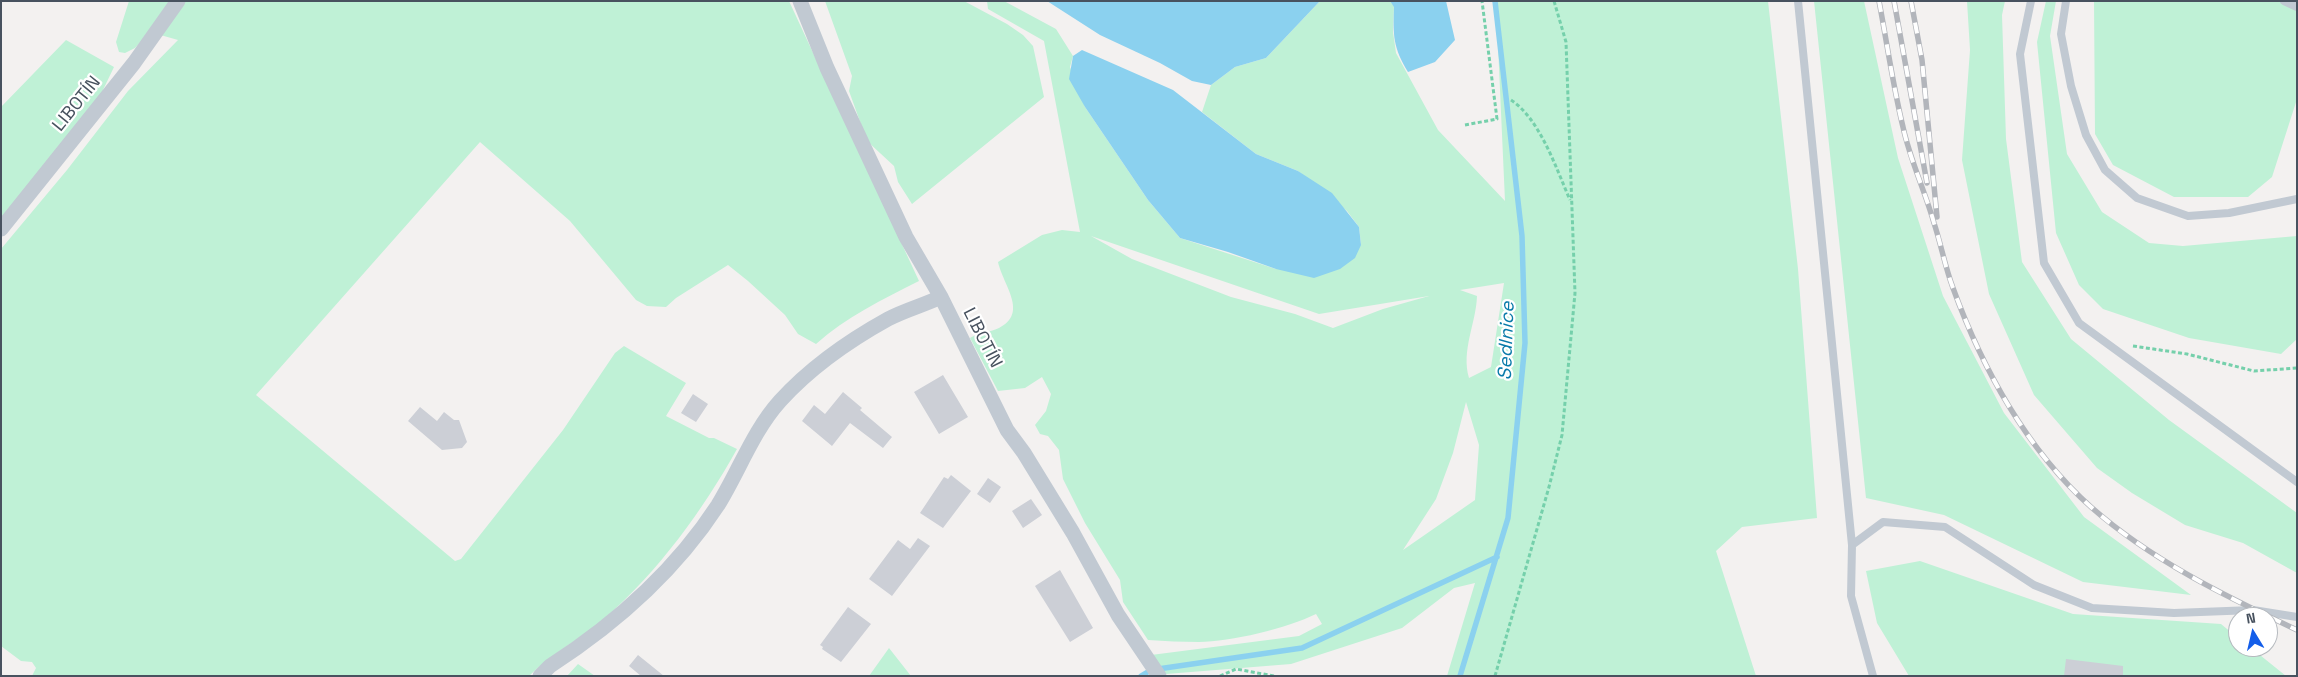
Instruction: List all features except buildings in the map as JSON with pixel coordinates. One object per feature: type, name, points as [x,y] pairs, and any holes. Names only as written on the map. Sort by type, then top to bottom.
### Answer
[{"type":"street","name":"LIBOTÍN","points":[[1,229],[134,62],[178,1]]},
{"type":"street","name":"LIBOTÍN","points":[[800,1],[827,68],[906,237],[940,296],[1007,430],[1024,452],[1073,533],[1118,615],[1159,676]]},
{"type":"street","points":[[540,676],[550,666],[620,616],[650,588],[717,506],[766,419],[780,401],[824,360],[881,323],[940,296]]},
{"type":"lane","points":[[1798,1],[1852,545],[1851,596],[1873,676]]},
{"type":"lane","points":[[2031,1],[2020,54],[2044,263],[2079,323],[2297,482]]},
{"type":"lane","points":[[2066,1],[2061,34],[2071,86],[2086,135],[2105,170],[2137,198],[2188,216],[2229,213],[2297,199]]},
{"type":"lane","points":[[2284,1],[2297,7]]},
{"type":"lane","points":[[1852,545],[1883,522],[1944,528],[2034,585],[2092,608],[2174,613],[2253,610],[2297,617]]},
{"type":"path","points":[[1465,125],[1498,120],[1482,1]]},
{"type":"path","points":[[1495,676],[1562,435],[1575,293],[1566,42],[1554,1]]},
{"type":"path","points":[[1511,100],[1523,108],[1550,152],[1571,203]]},
{"type":"path","points":[[2131,345],[2187,354],[2254,371],[2297,368]]},
{"type":"path","points":[[1220,676],[1236,669],[1274,676]]},
{"type":"green space","points":[[129,1],[789,1],[919,281],[852,317],[816,344],[798,334],[785,315],[728,265],[676,298],[666,307],[647,306],[636,300],[570,221],[480,142],[256,395],[455,561],[461,559],[563,430],[615,353],[624,346],[686,383],[666,416],[709,438],[714,438],[737,449],[694,517],[661,560],[643,581],[605,618],[547,660],[529,676],[32,676],[36,668],[32,662],[21,661],[1,646],[1,249],[67,170],[128,91],[178,40],[150,32],[135,48],[125,53],[119,52],[116,42]]},
{"type":"green space","points":[[825,1],[964,1],[1007,24],[1023,35],[1033,46],[1044,97],[912,204],[898,182],[894,166],[867,141],[849,91],[852,76]]},
{"type":"green space","points":[[987,1],[1004,1],[1056,29],[1073,56],[1070,67],[1085,107],[1148,200],[1180,238],[1276,269],[1361,245],[1359,227],[1347,211],[1298,171],[1256,154],[1202,112],[1211,85],[1235,67],[1266,58],[1320,1],[1390,1],[1394,6],[1393,32],[1396,53],[1438,130],[1505,201],[1496,1],[1768,1],[1798,269],[1817,518],[1742,527],[1716,551],[1756,676],[1447,676],[1475,583],[1454,588],[1402,628],[1291,664],[1166,674],[1151,655],[1299,636],[1322,624],[1316,614],[1275,629],[1226,640],[1180,642],[1148,640],[1123,602],[1120,580],[1085,523],[1063,479],[1059,450],[1048,436],[1040,434],[1035,425],[1046,411],[1051,394],[1042,377],[1025,388],[998,391],[970,338],[999,328],[1008,322],[1012,315],[1012,298],[998,262],[1042,235],[1062,230],[1080,232],[1044,41],[988,9]],"holes":[[[1091,236],[1319,314],[1429,296],[1383,309],[1333,328],[1295,314],[1231,297],[1132,259]],[[1504,283],[1491,367],[1469,378],[1467,357],[1477,296],[1460,290]],[[1466,402],[1479,445],[1475,500],[1403,550],[1436,499],[1453,453]]]},
{"type":"green space","points":[[1814,1],[1864,1],[1898,158],[1943,296],[2004,413],[2084,517],[2191,595],[2083,582],[1944,515],[1866,498]]},
{"type":"green space","points":[[1967,1],[2005,1],[2002,15],[2006,139],[2022,262],[2071,339],[2169,420],[2297,513],[2297,573],[2243,543],[2185,525],[2132,493],[2097,468],[2034,395],[1989,294],[1962,160],[1970,50]]},
{"type":"green space","points":[[2046,1],[2056,1],[2050,36],[2067,154],[2102,212],[2149,243],[2183,246],[2297,236],[2297,339],[2281,354],[2189,338],[2103,309],[2079,285],[2056,233],[2037,42]]},
{"type":"green space","points":[[2094,1],[2297,1],[2297,99],[2272,177],[2248,197],[2174,197],[2113,165],[2095,134]]},
{"type":"green space","points":[[66,40],[114,67],[102,92],[1,219],[1,107]]},
{"type":"green space","points":[[1920,561],[2073,614],[2221,624],[2228,630],[2228,657],[2262,657],[2286,676],[1909,676],[1877,623],[1866,571]]},
{"type":"green space","points":[[889,648],[911,676],[869,676]]},
{"type":"green space","points":[[578,664],[595,676],[567,676]]},
{"type":"water","points":[[1047,1],[1320,1],[1266,58],[1235,67],[1211,85],[1192,81],[1160,63],[1100,35]]},
{"type":"water","points":[[1390,1],[1446,1],[1455,40],[1435,62],[1408,72],[1399,55],[1395,41],[1394,7]]},
{"type":"water","points":[[1082,50],[1173,90],[1256,154],[1298,171],[1332,193],[1359,227],[1361,245],[1355,258],[1340,269],[1314,278],[1276,269],[1180,238],[1148,200],[1085,107],[1069,79],[1073,56]]},
{"type":"waterway","name":"Sedlnice","points":[[1460,676],[1508,518],[1525,343],[1522,236],[1495,1]]},
{"type":"waterway","points":[[1141,676],[1151,670],[1302,648],[1497,557]]},
{"type":"railway","points":[[1879,1],[1896,96],[1906,139],[1950,280],[1978,348],[2009,406],[2027,434],[2068,485],[2091,507],[2138,544],[2190,576],[2297,630]]},
{"type":"railway","points":[[1894,1],[1927,183]]},
{"type":"railway","points":[[1911,1],[1922,60],[1937,217]]}]
